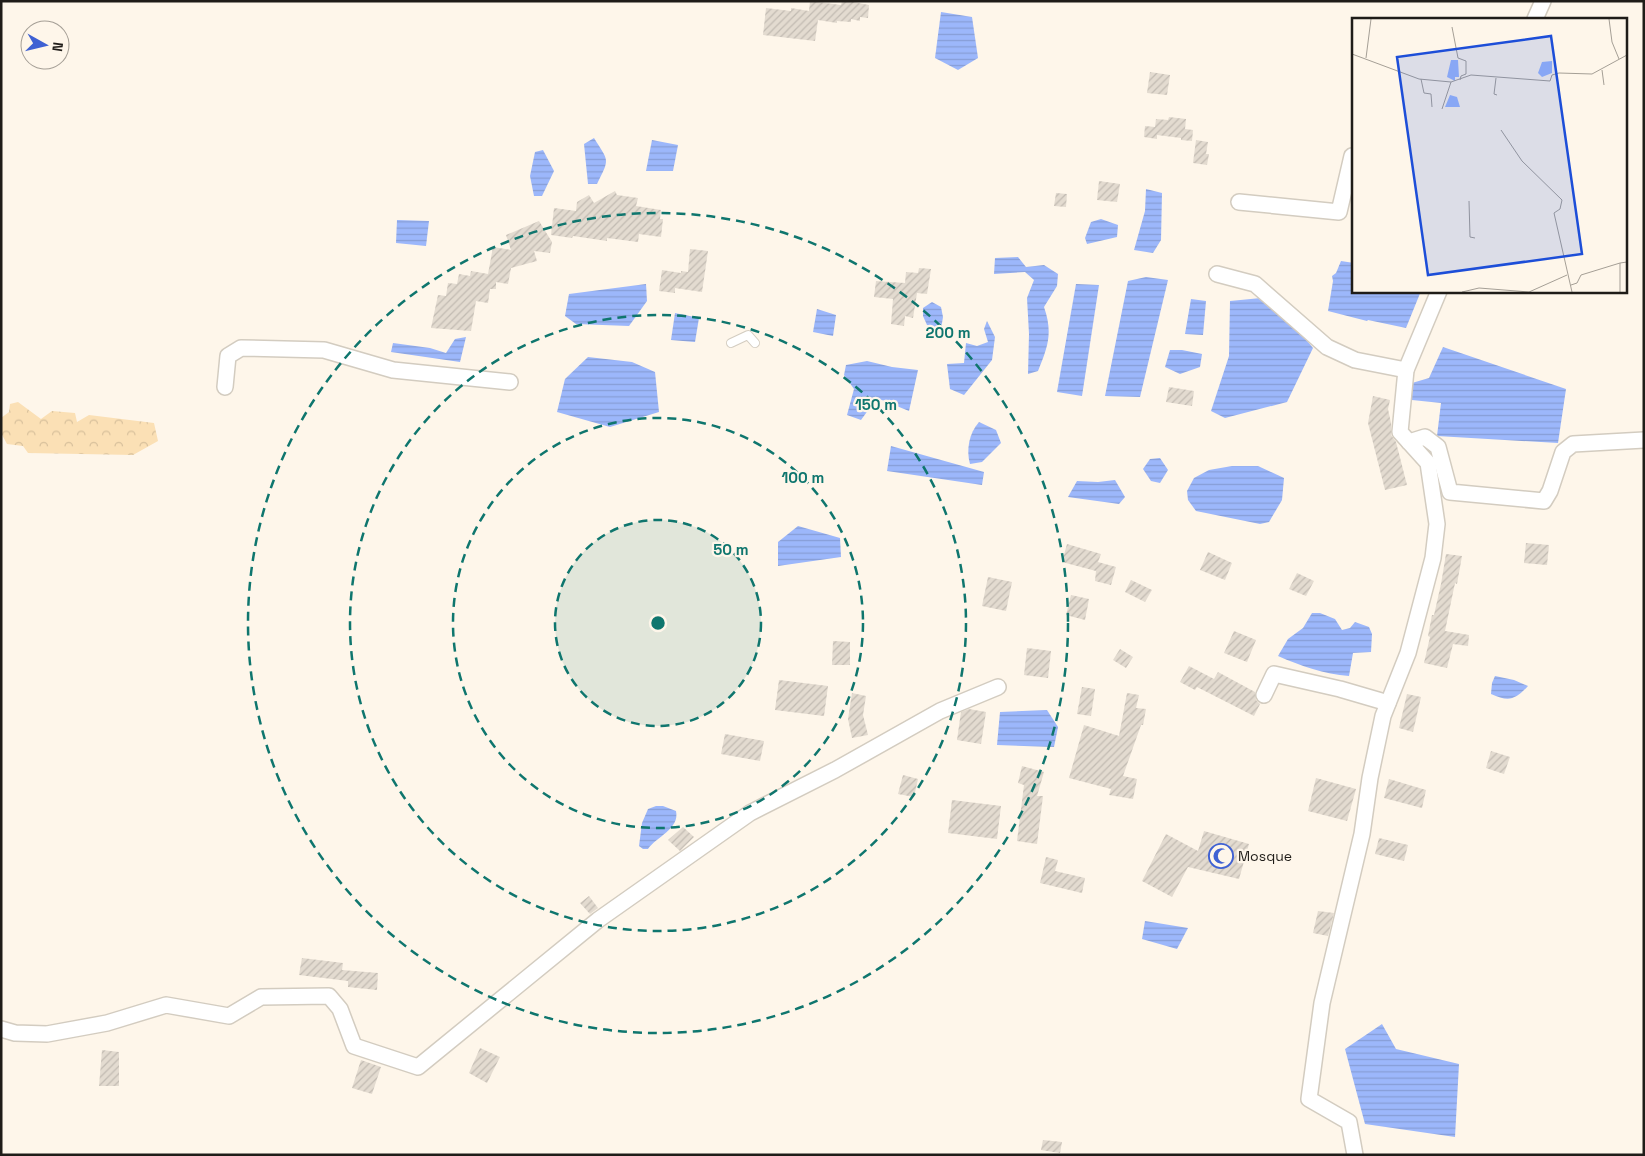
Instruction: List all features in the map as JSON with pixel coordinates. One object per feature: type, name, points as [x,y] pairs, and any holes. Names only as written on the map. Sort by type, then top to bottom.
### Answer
[{"type":"street","points":[[1535,18],[1543,1]]},
{"type":"street","points":[[1239,202],[1339,212],[1352,156]]},
{"type":"street","points":[[1217,274],[1255,284],[1327,348],[1356,360],[1406,370]]},
{"type":"street","points":[[1355,1155],[1349,1122],[1309,1099],[1322,1003],[1362,834],[1370,778],[1383,716],[1408,653],[1433,558],[1438,524],[1428,463],[1400,432],[1406,370],[1439,292]]},
{"type":"street","points":[[225,387],[228,356],[241,348],[324,350],[393,370],[510,382]]},
{"type":"street","points":[[1409,442],[1425,438],[1438,447],[1450,492],[1544,501],[1550,491],[1563,452],[1573,444],[1644,440]]},
{"type":"street","points":[[1264,695],[1274,674],[1340,689],[1388,703]]},
{"type":"street","points":[[1,1029],[15,1033],[47,1034],[106,1023],[166,1005],[229,1016],[260,996],[329,996],[340,1009],[354,1046],[418,1067],[598,920],[750,813],[835,770],[940,711],[998,688]]},
{"type":"lane","points":[[731,343],[748,335],[756,343]]},
{"type":"green space","points":[[18,402],[41,419],[52,411],[75,413],[77,422],[89,415],[154,423],[158,441],[133,455],[28,453],[23,446],[7,444],[1,433],[1,418],[9,412],[10,404]]},
{"type":"water","points":[[941,12],[972,17],[978,58],[958,70],[935,58]]},
{"type":"water","points":[[594,138],[605,156],[606,164],[597,184],[588,184],[584,144]]},
{"type":"water","points":[[652,140],[678,145],[673,171],[646,171]]},
{"type":"water","points":[[543,150],[554,171],[542,196],[534,196],[530,176],[535,152]]},
{"type":"water","points":[[1146,189],[1162,193],[1161,240],[1153,253],[1134,250],[1145,211]]},
{"type":"water","points":[[1101,219],[1118,225],[1117,237],[1087,244],[1085,238],[1091,222]]},
{"type":"water","points":[[397,220],[429,221],[426,246],[396,243]]},
{"type":"water","points":[[1018,257],[1026,267],[1044,265],[1058,274],[1057,286],[1044,307],[1049,332],[1044,354],[1038,371],[1028,374],[1029,334],[1027,298],[1034,280],[1025,272],[994,274],[995,258]]},
{"type":"water","points":[[1341,261],[1352,263],[1352,292],[1421,292],[1406,328],[1328,311],[1333,281],[1332,276],[1336,273]]},
{"type":"water","points":[[1146,277],[1168,280],[1140,397],[1105,396],[1128,281]]},
{"type":"water","points":[[646,284],[647,301],[629,326],[576,324],[565,316],[569,294]]},
{"type":"water","points":[[1076,284],[1099,285],[1082,396],[1057,392]]},
{"type":"water","points":[[1261,298],[1291,321],[1313,348],[1287,402],[1225,418],[1211,411],[1229,356],[1230,301]]},
{"type":"water","points":[[1191,299],[1206,301],[1203,335],[1185,334]]},
{"type":"water","points":[[932,302],[941,307],[943,317],[941,329],[927,325],[923,316],[923,308]]},
{"type":"water","points":[[817,309],[836,315],[833,336],[813,332]]},
{"type":"water","points":[[675,313],[699,318],[695,342],[671,340]]},
{"type":"water","points":[[987,321],[995,337],[992,360],[964,395],[950,389],[947,364],[964,363],[966,343],[977,346],[988,342],[984,329]]},
{"type":"water","points":[[466,337],[460,362],[391,352],[393,343],[430,348],[446,353],[455,339]]},
{"type":"water","points":[[1443,347],[1566,389],[1558,443],[1437,436],[1441,403],[1412,400],[1412,383],[1429,378]]},
{"type":"water","points":[[1170,350],[1202,354],[1200,367],[1180,374],[1165,367]]},
{"type":"water","points":[[588,357],[632,362],[655,372],[659,412],[610,427],[557,412],[565,379]]},
{"type":"water","points":[[867,361],[892,367],[918,370],[909,411],[877,398],[861,420],[847,415],[854,389],[844,375],[846,365]]},
{"type":"water","points":[[979,422],[996,430],[1001,443],[982,462],[970,464],[969,442]]},
{"type":"water","points":[[891,446],[984,472],[982,485],[887,471]]},
{"type":"water","points":[[1160,458],[1168,470],[1160,483],[1151,481],[1143,469],[1150,459]]},
{"type":"water","points":[[1232,466],[1258,466],[1284,478],[1282,500],[1269,522],[1260,524],[1196,511],[1188,500],[1187,491],[1194,478],[1209,470]]},
{"type":"water","points":[[1115,480],[1125,497],[1119,504],[1068,497],[1077,481],[1098,482]]},
{"type":"water","points":[[798,526],[840,538],[841,557],[778,566],[778,542]]},
{"type":"water","points":[[1312,613],[1320,613],[1335,619],[1342,630],[1350,628],[1355,622],[1369,627],[1372,634],[1371,652],[1353,653],[1349,676],[1313,669],[1278,656],[1288,639],[1303,628]]},
{"type":"water","points":[[1495,676],[1514,680],[1528,686],[1515,697],[1507,699],[1497,697],[1491,694]]},
{"type":"water","points":[[1047,710],[1058,727],[1054,747],[997,745],[1000,712]]},
{"type":"water","points":[[663,806],[676,811],[676,817],[671,828],[648,849],[643,849],[639,846],[642,823],[648,809]]},
{"type":"water","points":[[1145,921],[1188,928],[1177,949],[1142,939]]},
{"type":"water","points":[[1382,1024],[1396,1049],[1459,1064],[1455,1137],[1365,1124],[1345,1049]]},
{"type":"building","points":[[810,1],[841,5],[842,1],[853,1],[869,5],[868,18],[860,17],[860,21],[851,19],[851,22],[837,21],[837,23],[818,20],[815,41],[763,35],[766,8],[791,11],[791,8],[809,11]]},
{"type":"building","points":[[1150,72],[1170,75],[1167,95],[1147,93]]},
{"type":"building","points":[[1169,117],[1186,119],[1185,129],[1193,130],[1192,141],[1157,135],[1157,139],[1144,137],[1145,126],[1155,127],[1156,119],[1168,120]]},
{"type":"building","points":[[1196,140],[1208,142],[1206,154],[1209,154],[1207,165],[1193,163]]},
{"type":"building","points":[[1099,181],[1120,184],[1117,202],[1097,200]]},
{"type":"building","points":[[615,191],[617,195],[638,198],[636,206],[661,210],[660,219],[663,219],[661,237],[639,234],[638,242],[607,238],[607,241],[551,235],[554,208],[576,211],[577,202],[589,195],[594,203]]},
{"type":"building","points":[[1056,193],[1067,194],[1066,207],[1054,206]]},
{"type":"building","points":[[539,221],[552,242],[550,253],[534,251],[537,261],[511,268],[508,284],[496,282],[496,289],[490,289],[488,303],[476,301],[471,331],[431,328],[438,295],[446,296],[448,283],[457,284],[459,274],[470,276],[471,271],[488,274],[493,247],[511,250],[506,235]]},
{"type":"building","points":[[690,249],[708,251],[702,292],[675,288],[675,293],[659,291],[662,270],[681,273],[681,271],[688,272]]},
{"type":"building","points":[[919,268],[931,269],[927,294],[917,293],[913,318],[905,316],[904,326],[891,324],[893,299],[874,297],[876,281],[905,283],[906,272],[918,273]]},
{"type":"building","points":[[1169,387],[1194,391],[1192,406],[1166,402]]},
{"type":"building","points":[[1373,396],[1390,400],[1388,409],[1391,435],[1396,442],[1407,485],[1385,490],[1368,423]]},
{"type":"building","points":[[1526,543],[1549,545],[1547,565],[1524,563]]},
{"type":"building","points":[[1067,544],[1101,554],[1098,562],[1116,567],[1111,585],[1095,581],[1096,571],[1062,562]]},
{"type":"building","points":[[1208,552],[1232,563],[1225,580],[1200,570]]},
{"type":"building","points":[[1446,554],[1462,556],[1445,631],[1469,635],[1468,646],[1453,644],[1447,668],[1424,663],[1430,637],[1428,636],[1432,615],[1434,615]]},
{"type":"building","points":[[1297,573],[1314,581],[1306,596],[1289,589]]},
{"type":"building","points":[[988,577],[1012,582],[1006,611],[982,606]]},
{"type":"building","points":[[1131,580],[1152,590],[1145,602],[1125,592]]},
{"type":"building","points":[[1071,595],[1089,599],[1085,620],[1066,615]]},
{"type":"building","points":[[1234,631],[1256,640],[1247,662],[1224,653]]},
{"type":"building","points":[[833,641],[850,642],[850,665],[832,665]]},
{"type":"building","points":[[1027,648],[1051,651],[1048,678],[1024,675]]},
{"type":"building","points":[[1120,649],[1133,657],[1126,668],[1113,660]]},
{"type":"building","points":[[1189,666],[1214,679],[1218,672],[1255,692],[1256,700],[1260,704],[1254,716],[1197,687],[1195,690],[1180,682]]},
{"type":"building","points":[[779,680],[828,686],[824,716],[775,710]]},
{"type":"building","points":[[1082,687],[1095,689],[1091,716],[1077,714]]},
{"type":"building","points":[[852,693],[866,696],[863,715],[868,735],[852,738],[848,719]]},
{"type":"building","points":[[1127,693],[1139,695],[1136,708],[1146,709],[1143,725],[1141,725],[1123,776],[1137,779],[1133,799],[1109,795],[1111,789],[1069,778],[1084,725],[1119,736]]},
{"type":"building","points":[[1407,694],[1421,697],[1413,732],[1399,728]]},
{"type":"building","points":[[969,709],[986,712],[981,744],[957,740],[961,712]]},
{"type":"building","points":[[725,734],[764,741],[760,761],[721,754]]},
{"type":"building","points":[[1491,751],[1510,757],[1504,774],[1486,768]]},
{"type":"building","points":[[1022,766],[1044,772],[1037,796],[1043,796],[1037,844],[1017,841],[1024,785],[1018,783]]},
{"type":"building","points":[[903,775],[918,779],[914,797],[898,794]]},
{"type":"building","points":[[1316,778],[1356,789],[1347,821],[1308,811]]},
{"type":"building","points":[[1389,779],[1426,790],[1422,808],[1384,798]]},
{"type":"building","points":[[952,800],[1001,806],[997,839],[948,833]]},
{"type":"building","points":[[683,827],[694,837],[680,851],[668,840]]},
{"type":"building","points":[[1204,831],[1249,844],[1239,879],[1188,867],[1172,897],[1142,881],[1166,834],[1198,851]]},
{"type":"building","points":[[1379,838],[1408,845],[1404,861],[1375,854]]},
{"type":"building","points":[[1046,857],[1058,860],[1055,871],[1085,878],[1082,893],[1040,883]]},
{"type":"building","points":[[589,896],[598,908],[590,914],[580,903]]},
{"type":"building","points":[[1318,911],[1334,913],[1328,936],[1313,933]]},
{"type":"building","points":[[302,958],[343,963],[342,970],[378,973],[377,990],[348,987],[348,981],[299,975]]},
{"type":"building","points":[[480,1048],[500,1057],[487,1083],[469,1073]]},
{"type":"building","points":[[102,1050],[119,1052],[119,1086],[99,1086]]},
{"type":"building","points":[[361,1060],[381,1067],[372,1094],[352,1088]]},
{"type":"building","points":[[1043,1140],[1062,1142],[1060,1153],[1041,1150]]},
{"type":"place","name":"Mosque","points":[[1221,856]]}]
